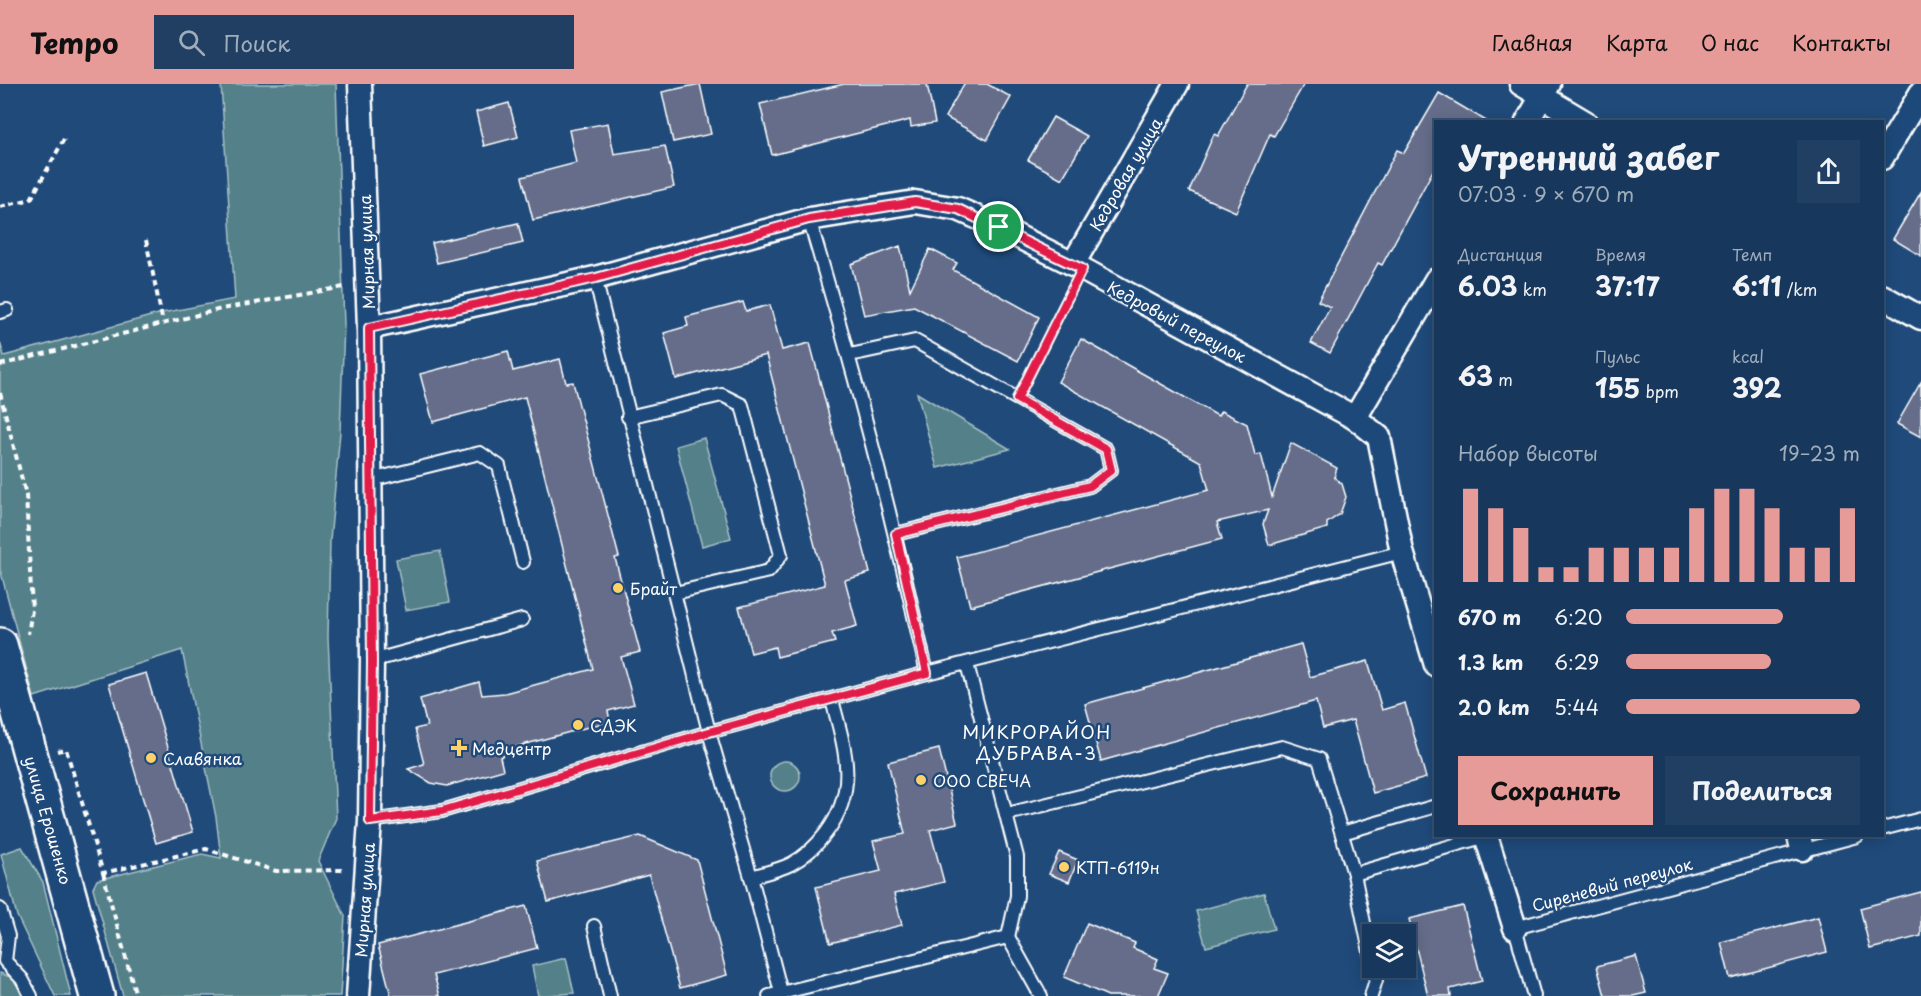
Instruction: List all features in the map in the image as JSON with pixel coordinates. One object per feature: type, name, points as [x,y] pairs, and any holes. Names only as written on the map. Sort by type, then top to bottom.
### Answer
[{"type":"main road","name":"улица Ерошенко","points":[[15,645],[48,749],[97,996]]},
{"type":"street","name":"Мирная улица","points":[[358,996],[365,866],[370,821],[372,662],[369,328],[360,84]]},
{"type":"street","name":"Кедровая улица","points":[[1078,267],[1177,84]]},
{"type":"street","points":[[1521,84],[1546,90],[1583,120]]},
{"type":"street","points":[[1528,120],[1546,90]]},
{"type":"street","points":[[1884,155],[1921,93]]},
{"type":"street","name":"Кедровый переулок","points":[[369,328],[596,278],[809,219],[915,202],[958,209],[1078,267],[1355,418],[1379,437],[1402,552],[1434,659]]},
{"type":"street","points":[[1355,418],[1434,283]]},
{"type":"street","points":[[1884,297],[1921,318]]},
{"type":"street","points":[[1486,837],[1515,928]]},
{"type":"lane","points":[[809,219],[850,355],[896,534],[927,673]]},
{"type":"lane","points":[[596,278],[628,417],[709,732],[751,877],[777,995],[1008,937]]},
{"type":"lane","points":[[850,355],[915,341],[1106,449],[1111,470],[1090,486],[896,534]]},
{"type":"lane","points":[[628,417],[722,395],[742,405],[781,555],[769,572],[675,593]]},
{"type":"lane","points":[[371,480],[480,453],[499,466],[523,562]]},
{"type":"lane","points":[[370,821],[442,811],[709,732],[927,673],[1402,552]]},
{"type":"lane","points":[[372,662],[522,620]]},
{"type":"lane","points":[[968,664],[1017,857],[1017,896],[1008,937],[1041,996]]},
{"type":"lane","points":[[751,877],[792,863],[818,844],[839,816],[846,791],[847,757],[832,700]]},
{"type":"lane","points":[[1007,814],[1282,747],[1319,759],[1354,874],[1364,924]]},
{"type":"lane","points":[[1342,833],[1434,807]]},
{"type":"lane","points":[[1884,828],[1921,819]]},
{"type":"lane","points":[[1354,874],[1483,837]]},
{"type":"lane","name":"Сиреневый переулок","points":[[1515,928],[1801,842],[1848,837]]},
{"type":"lane","points":[[0,909],[8,936],[2,962],[22,979],[31,996]]},
{"type":"lane","points":[[594,926],[610,996]]},
{"type":"lane","points":[[1515,928],[1534,996]]},
{"type":"lane","points":[[1371,996],[1376,978]]},
{"type":"path","points":[[0,207],[31,199],[64,140]]},
{"type":"path","points":[[146,240],[163,323]]},
{"type":"path","points":[[1017,399],[1078,267]]},
{"type":"path","points":[[0,365],[221,309],[367,283]]},
{"type":"path","points":[[0,393],[26,495],[32,610],[28,633],[15,645]]},
{"type":"path","points":[[48,749],[66,749],[136,996]]},
{"type":"path","points":[[103,873],[206,849],[276,871],[353,869],[365,866]]},
{"type":"green space","points":[[221,84],[336,84],[344,325],[340,432],[330,541],[328,637],[336,818],[318,861],[345,916],[340,996],[123,996],[93,888],[97,880],[202,854],[221,858],[216,817],[182,650],[34,697],[0,569],[0,342],[4,356],[162,313],[235,299]]},
{"type":"green space","points":[[917,393],[1010,449],[937,468]]},
{"type":"green space","points":[[704,438],[731,538],[702,546],[676,446]]},
{"type":"green space","points":[[440,551],[450,602],[406,610],[396,559]]},
{"type":"green space","points":[[785,761],[796,765],[800,776],[796,787],[785,791],[774,787],[770,776],[774,765]]},
{"type":"green space","points":[[22,847],[43,882],[71,996],[55,996],[17,916],[1,854]]},
{"type":"green space","points":[[1264,893],[1274,929],[1206,947],[1196,911]]},
{"type":"green space","points":[[566,958],[574,993],[538,996],[532,966]]},
{"type":"green space","points":[[0,973],[15,979],[22,996],[0,996]]},
{"type":"building","points":[[700,84],[711,134],[673,142],[662,92]]},
{"type":"building","points":[[844,84],[927,84],[935,123],[911,127],[910,120],[772,155],[760,104]]},
{"type":"building","points":[[964,84],[987,84],[1011,97],[987,140],[945,117]]},
{"type":"building","points":[[1247,84],[1304,84],[1274,136],[1270,134],[1236,212],[1189,191],[1214,134],[1218,136]]},
{"type":"building","points":[[1439,93],[1485,120],[1434,120],[1434,169],[1382,265],[1378,263],[1330,353],[1311,343],[1330,307],[1318,301],[1397,150],[1404,153]]},
{"type":"building","points":[[509,103],[518,137],[484,146],[476,112]]},
{"type":"building","points":[[1053,117],[1087,136],[1062,179],[1028,160]]},
{"type":"building","points":[[608,123],[614,154],[665,146],[674,187],[533,220],[522,177],[576,163],[569,130]]},
{"type":"building","points":[[1921,192],[1921,256],[1893,239]]},
{"type":"building","points":[[518,223],[523,243],[437,263],[432,243]]},
{"type":"building","points":[[900,246],[910,290],[930,249],[957,263],[953,270],[1039,317],[1018,361],[914,306],[864,315],[851,264]]},
{"type":"building","points":[[743,302],[746,311],[770,305],[782,350],[810,343],[870,573],[845,580],[857,626],[832,633],[835,642],[777,657],[775,647],[751,653],[739,607],[825,585],[766,355],[676,379],[664,333],[688,326],[686,317]]},
{"type":"building","points":[[1081,339],[1218,416],[1221,411],[1247,424],[1255,455],[1261,454],[1272,497],[1291,443],[1337,468],[1334,477],[1342,484],[1346,497],[1340,514],[1327,523],[1327,528],[1269,545],[1263,524],[1268,510],[1217,522],[1222,539],[970,606],[957,557],[1209,490],[1201,462],[1058,382]]},
{"type":"building","points":[[508,351],[513,371],[560,359],[566,383],[573,382],[619,557],[615,558],[640,652],[621,657],[634,704],[608,711],[610,721],[519,746],[500,757],[503,770],[447,786],[431,783],[408,769],[424,764],[415,729],[427,726],[420,699],[479,682],[482,695],[505,693],[593,669],[525,397],[433,422],[420,374]]},
{"type":"building","points":[[1921,382],[1921,437],[1897,424]]},
{"type":"building","points":[[1301,644],[1310,677],[1368,661],[1382,710],[1405,703],[1426,778],[1373,793],[1353,720],[1323,728],[1316,701],[1101,761],[1085,704]]},
{"type":"building","name":"Славянка","points":[[146,673],[193,832],[156,843],[109,684]]},
{"type":"building","points":[[939,749],[957,823],[930,830],[944,882],[894,894],[902,925],[830,943],[816,887],[881,871],[873,841],[905,834],[888,762]]},
{"type":"building","points":[[640,836],[697,860],[727,975],[680,988],[649,875],[548,902],[537,861]]},
{"type":"building","name":"КТП-6119н","points":[[1059,852],[1078,860],[1069,882],[1049,874]]},
{"type":"building","points":[[1921,892],[1921,936],[1870,949],[1860,908]]},
{"type":"building","points":[[526,906],[537,948],[434,975],[440,996],[391,996],[378,945]]},
{"type":"building","points":[[1463,906],[1482,981],[1450,989],[1451,996],[1428,996],[1416,947],[1416,924],[1410,924],[1409,919]]},
{"type":"building","points":[[1818,917],[1827,952],[1730,978],[1721,942]]},
{"type":"building","points":[[1087,923],[1135,943],[1133,948],[1158,959],[1154,968],[1168,973],[1158,996],[1108,996],[1064,977]]},
{"type":"building","points":[[1636,956],[1646,993],[1633,996],[1605,996],[1597,966]]},
{"type":"place","name":"Брайт","points":[[618,588]]},
{"type":"place","name":"СДЭК","points":[[578,725]]},
{"type":"place","name":"Медцентр","points":[[459,748]]},
{"type":"place","name":"Славянка","points":[[151,758]]},
{"type":"place","name":"ООО СВЕЧА","points":[[921,780]]},
{"type":"place","name":"КТП-6119н","points":[[1064,867]]},
{"type":"district","name":"МИКРОРАЙОН ДУБРАВА-3","points":[[1037,741]]},
{"type":"route","points":[[915,202],[958,209],[999,227],[1082,269],[1017,399],[1106,449],[1111,470],[1090,486],[896,534],[927,673],[709,732],[442,811],[370,821],[372,662],[369,328],[596,278],[809,219],[915,202]]}]
